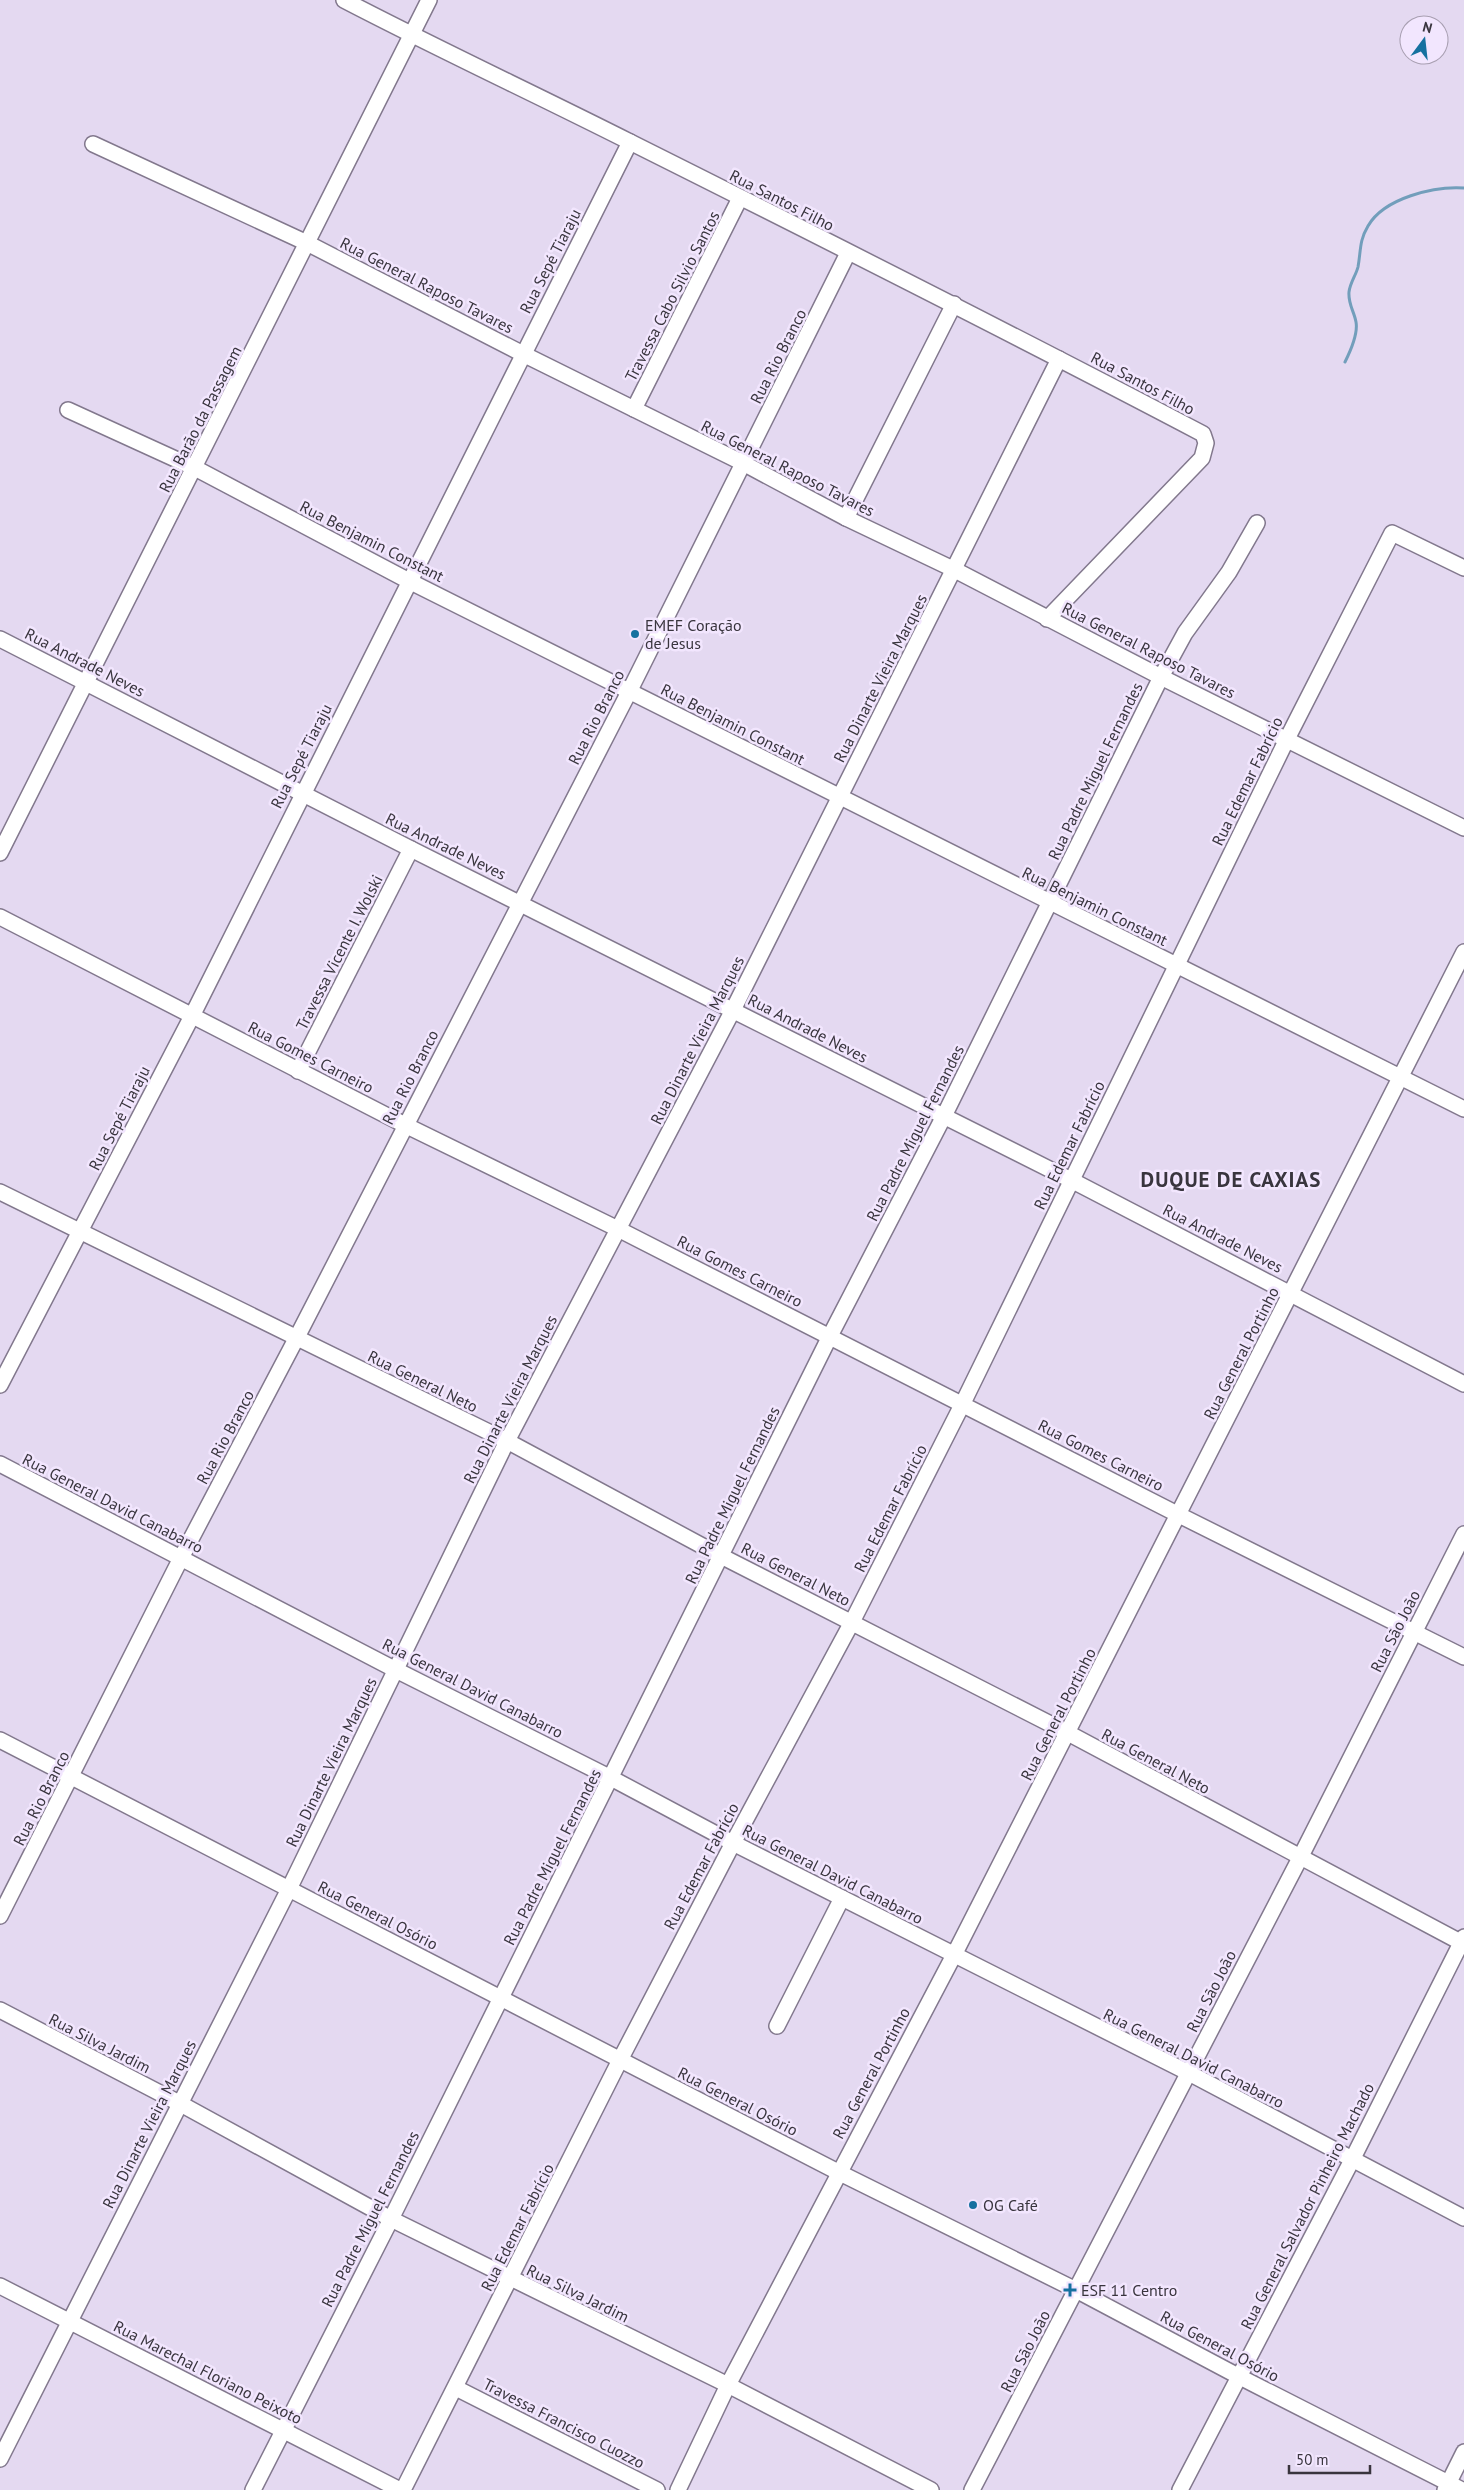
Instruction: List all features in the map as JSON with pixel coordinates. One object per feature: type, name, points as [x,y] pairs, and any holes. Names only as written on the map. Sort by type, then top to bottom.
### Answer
[{"type":"street","name":"Rua Santos Filho","points":[[344,0],[413,36],[630,142],[848,254],[954,304],[1203,434],[1206,443],[1202,458],[1047,619]]},
{"type":"street","name":"Rua Barão da Passagem","points":[[0,853],[413,36],[429,0]]},
{"type":"street","name":"Rua Sepé Tiaraju","points":[[0,1385],[192,1016],[522,354],[630,142]]},
{"type":"street","name":"Rua General Raposo Tavares","points":[[94,144],[307,243],[522,354],[744,463],[846,518],[955,570],[1161,677],[1464,828]]},
{"type":"street","name":"Travessa Cabo Silvio Santos","points":[[634,409],[740,198]]},
{"type":"street","name":"Rua Rio Branco","points":[[0,1916],[181,1558],[296,1339],[630,690],[848,254]]},
{"type":"street","points":[[846,518],[954,304]]},
{"type":"street","name":"Rua Dinarte Vieira Marques","points":[[0,2459],[289,1889],[506,1441],[733,1010],[955,570],[1059,358]]},
{"type":"street","name":"Rua Benjamin Constant","points":[[68,410],[195,468],[409,581],[630,690],[1049,903],[1464,1109]]},
{"type":"street","name":"Rua Padre Miguel Fernandes","points":[[252,2490],[391,2219],[500,1997],[612,1778],[830,1336],[944,1116],[1161,677],[1185,633],[1229,572],[1257,523]]},
{"type":"street","name":"Rua Edemar Fabrício","points":[[401,2490],[456,2388],[620,2060],[733,1843],[852,1622],[963,1403],[1287,739],[1392,533],[1464,568]]},
{"type":"street","name":"Rua Andrade Neves","points":[[0,639],[411,850],[520,902],[1071,1180],[1464,1384]]},
{"type":"street","name":"Travessa Vicente I. Wolski","points":[[298,1071],[411,850]]},
{"type":"street","name":"Rua Gomes Carneiro","points":[[0,917],[298,1071],[618,1229],[963,1403],[1179,1515],[1464,1657]]},
{"type":"street","name":"Rua General Portinho","points":[[678,2490],[728,2386],[1068,1733],[1464,952]]},
{"type":"street","name":"Rua General Neto","points":[[0,1192],[506,1441],[721,1556],[1068,1733],[1300,1858],[1463,1941]]},
{"type":"street","name":"Rua General David Canabarro","points":[[0,1464],[396,1670],[612,1778],[733,1843],[1189,2073],[1464,2218]]},
{"type":"street","name":"Rua São João","points":[[972,2490],[1300,1858],[1464,1534]]},
{"type":"street","name":"Rua General Osório","points":[[0,1740],[838,2172],[1076,2290],[1447,2486],[1462,2490]]},
{"type":"street","points":[[776,2026],[842,1898]]},
{"type":"street","name":"Rua General Salvador Pinheiro Machado","points":[[1180,2490],[1352,2160],[1463,1941]]},
{"type":"street","name":"Rua Silva Jardim","points":[[0,2010],[391,2219],[510,2280],[728,2386],[931,2490]]},
{"type":"street","name":"Rua Marechal Floriano Peixoto","points":[[0,2286],[284,2428],[401,2490]]},
{"type":"street","name":"Travessa Francisco Cuozzo","points":[[456,2388],[657,2490]]},
{"type":"street","points":[[1447,2486],[1464,2452]]},
{"type":"waterway","points":[[1345,362],[1356,331],[1349,292],[1358,267],[1363,236],[1368,226],[1375,216],[1397,201],[1439,189],[1464,188]]},
{"type":"place","name":"EMEF Coração de Jesus","points":[[635,634]]},
{"type":"place","name":"OG Café","points":[[973,2205]]},
{"type":"place","name":"ESF 11 Centro","points":[[1070,2290]]},
{"type":"district","name":"DUQUE DE CAXIAS","points":[[1231,1180]]}]
